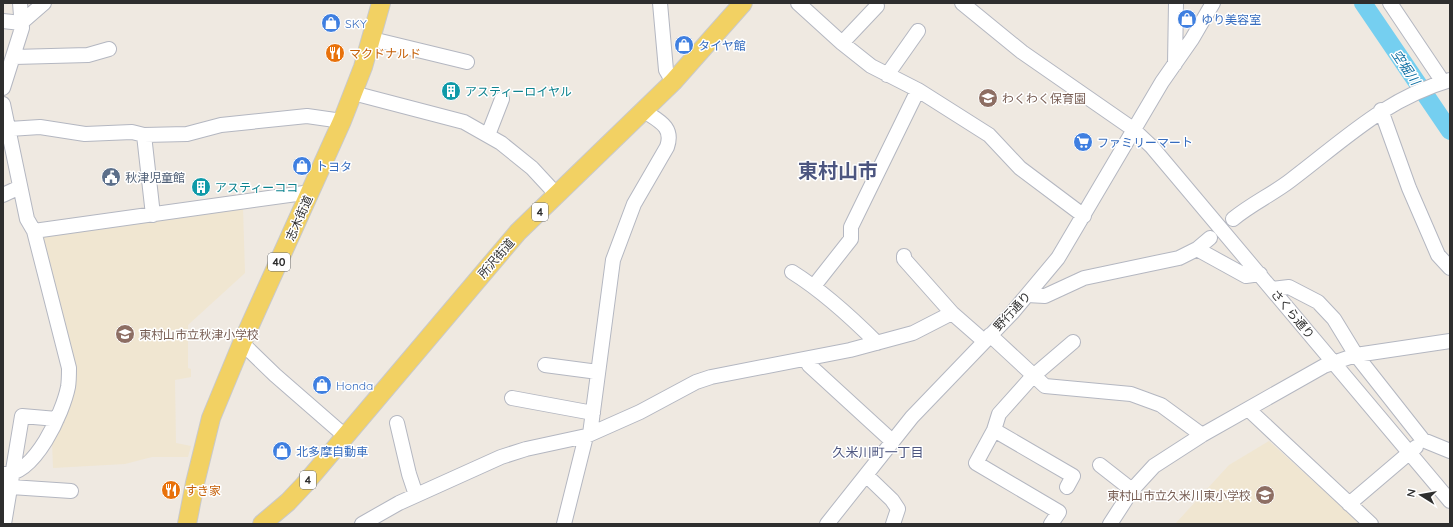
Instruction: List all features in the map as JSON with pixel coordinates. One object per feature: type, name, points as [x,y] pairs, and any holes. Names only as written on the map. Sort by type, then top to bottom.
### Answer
[{"type":"main road","name":"志木街道","points":[[187,524],[198,469],[211,418],[242,343],[342,121],[372,39],[381,3]]},
{"type":"main road","name":"所沢街道","points":[[267,522],[288,502],[518,232],[673,82],[743,3]]},
{"type":"street","points":[[3,88],[22,28],[20,3]]},
{"type":"street","points":[[3,21],[21,23],[44,3]]},
{"type":"street","points":[[660,3],[666,70],[673,82]]},
{"type":"street","points":[[798,3],[842,43],[871,66],[918,90],[989,135],[1020,168],[1084,216]]},
{"type":"street","name":"さくら通り","points":[[962,3],[1022,52],[1133,129],[1152,147],[1450,501]]},
{"type":"street","points":[[1175,64],[1176,3]]},
{"type":"street","name":"野行通り","points":[[827,524],[912,417],[1027,295],[1058,258],[1084,216],[1133,129],[1213,3]]},
{"type":"street","points":[[1233,219],[1290,181],[1381,110],[1402,98],[1445,82],[1390,3]]},
{"type":"street","points":[[842,43],[876,6]]},
{"type":"street","points":[[888,75],[918,31]]},
{"type":"street","points":[[372,39],[467,62]]},
{"type":"street","points":[[14,57],[88,55],[109,49]]},
{"type":"street","points":[[814,286],[851,239],[851,227],[918,90]]},
{"type":"street","points":[[353,93],[464,122],[488,135],[532,168],[557,195]]},
{"type":"street","points":[[488,135],[502,99]]},
{"type":"street","points":[[3,104],[27,219],[34,230],[69,368],[68,386],[57,419],[49,437],[32,458],[8,473]]},
{"type":"street","points":[[1381,110],[1409,188],[1438,254],[1450,268]]},
{"type":"street","points":[[564,524],[593,413],[613,260],[634,204],[671,138],[668,130],[660,121],[644,111]]},
{"type":"street","points":[[9,129],[40,127],[85,134],[132,132],[144,135],[187,134],[221,124],[307,116],[342,121]]},
{"type":"street","points":[[144,135],[152,215]]},
{"type":"street","points":[[3,195],[20,187]]},
{"type":"street","points":[[34,230],[311,192]]},
{"type":"street","points":[[1027,295],[1045,296],[1084,278],[1179,258],[1197,249],[1210,238]]},
{"type":"street","points":[[1197,249],[1246,276],[1260,274]]},
{"type":"street","points":[[904,256],[904,259],[952,313],[987,338],[1032,377],[1045,386],[1131,394],[1161,405],[1202,435]]},
{"type":"street","points":[[792,272],[814,286],[878,342]]},
{"type":"street","points":[[1272,289],[1289,287],[1318,302],[1334,319],[1356,355],[1423,440],[1450,451]]},
{"type":"street","points":[[366,523],[416,495],[502,457],[526,449],[588,435],[640,412],[696,382],[724,373],[834,354],[913,333],[952,313]]},
{"type":"street","points":[[1110,524],[1132,490],[1154,466],[1202,435],[1324,366],[1356,355],[1450,341]]},
{"type":"street","points":[[1051,524],[1061,508],[976,463],[994,430],[999,414],[1032,377],[1073,342]]},
{"type":"street","points":[[242,343],[275,375],[345,436]]},
{"type":"street","points":[[806,359],[809,365],[892,441]]},
{"type":"street","points":[[545,364],[598,372]]},
{"type":"street","points":[[512,398],[593,413]]},
{"type":"street","points":[[1248,409],[1371,524]]},
{"type":"street","points":[[4,524],[11,487],[8,473],[22,416],[57,419]]},
{"type":"street","points":[[397,423],[409,474],[416,495]]},
{"type":"street","points":[[994,430],[1073,476],[1067,487]]},
{"type":"street","points":[[1349,504],[1410,453],[1423,440]]},
{"type":"street","points":[[1100,465],[1132,490]]},
{"type":"street","points":[[866,475],[892,500],[898,509],[893,524]]},
{"type":"street","points":[[11,487],[71,491]]},
{"type":"shaded area","name":"東村山市立秋津小学校","points":[[243,207],[245,273],[188,325],[188,368],[191,369],[191,377],[175,380],[176,443],[191,446],[188,457],[152,457],[125,464],[53,468],[52,442],[71,389],[40,236]]},
{"type":"shaded area","name":"東村山市立久米川東小学校","points":[[1269,441],[1361,524],[1175,524],[1229,465]]},
{"type":"waterway","name":"空堀川","points":[[1363,3],[1450,131]]},
{"type":"place","name":"ゆり美容室","points":[[1187,19]]},
{"type":"place","name":"SKY","points":[[331,23]]},
{"type":"place","name":"タイヤ館","points":[[684,45]]},
{"type":"place","name":"マクドナルド","points":[[335,53]]},
{"type":"place","name":"アスティーロイヤル","points":[[451,91]]},
{"type":"place","name":"わくわく保育園","points":[[988,98]]},
{"type":"place","name":"ファミリーマート","points":[[1083,142]]},
{"type":"place","name":"トヨタ","points":[[302,166]]},
{"type":"place","name":"秋津児童館","points":[[111,177]]},
{"type":"place","name":"アスティーココ","points":[[201,187]]},
{"type":"place","name":"東村山市立秋津小学校","points":[[125,334]]},
{"type":"place","name":"Honda","points":[[322,385]]},
{"type":"place","name":"北多摩自動車","points":[[282,451]]},
{"type":"place","name":"すき家","points":[[171,490]]},
{"type":"place","name":"東村山市立久米川東小学校","points":[[1265,495]]},
{"type":"district","name":"東村山市","points":[[838,170]]},
{"type":"district","name":"久米川町一丁目","points":[[878,452]]}]
